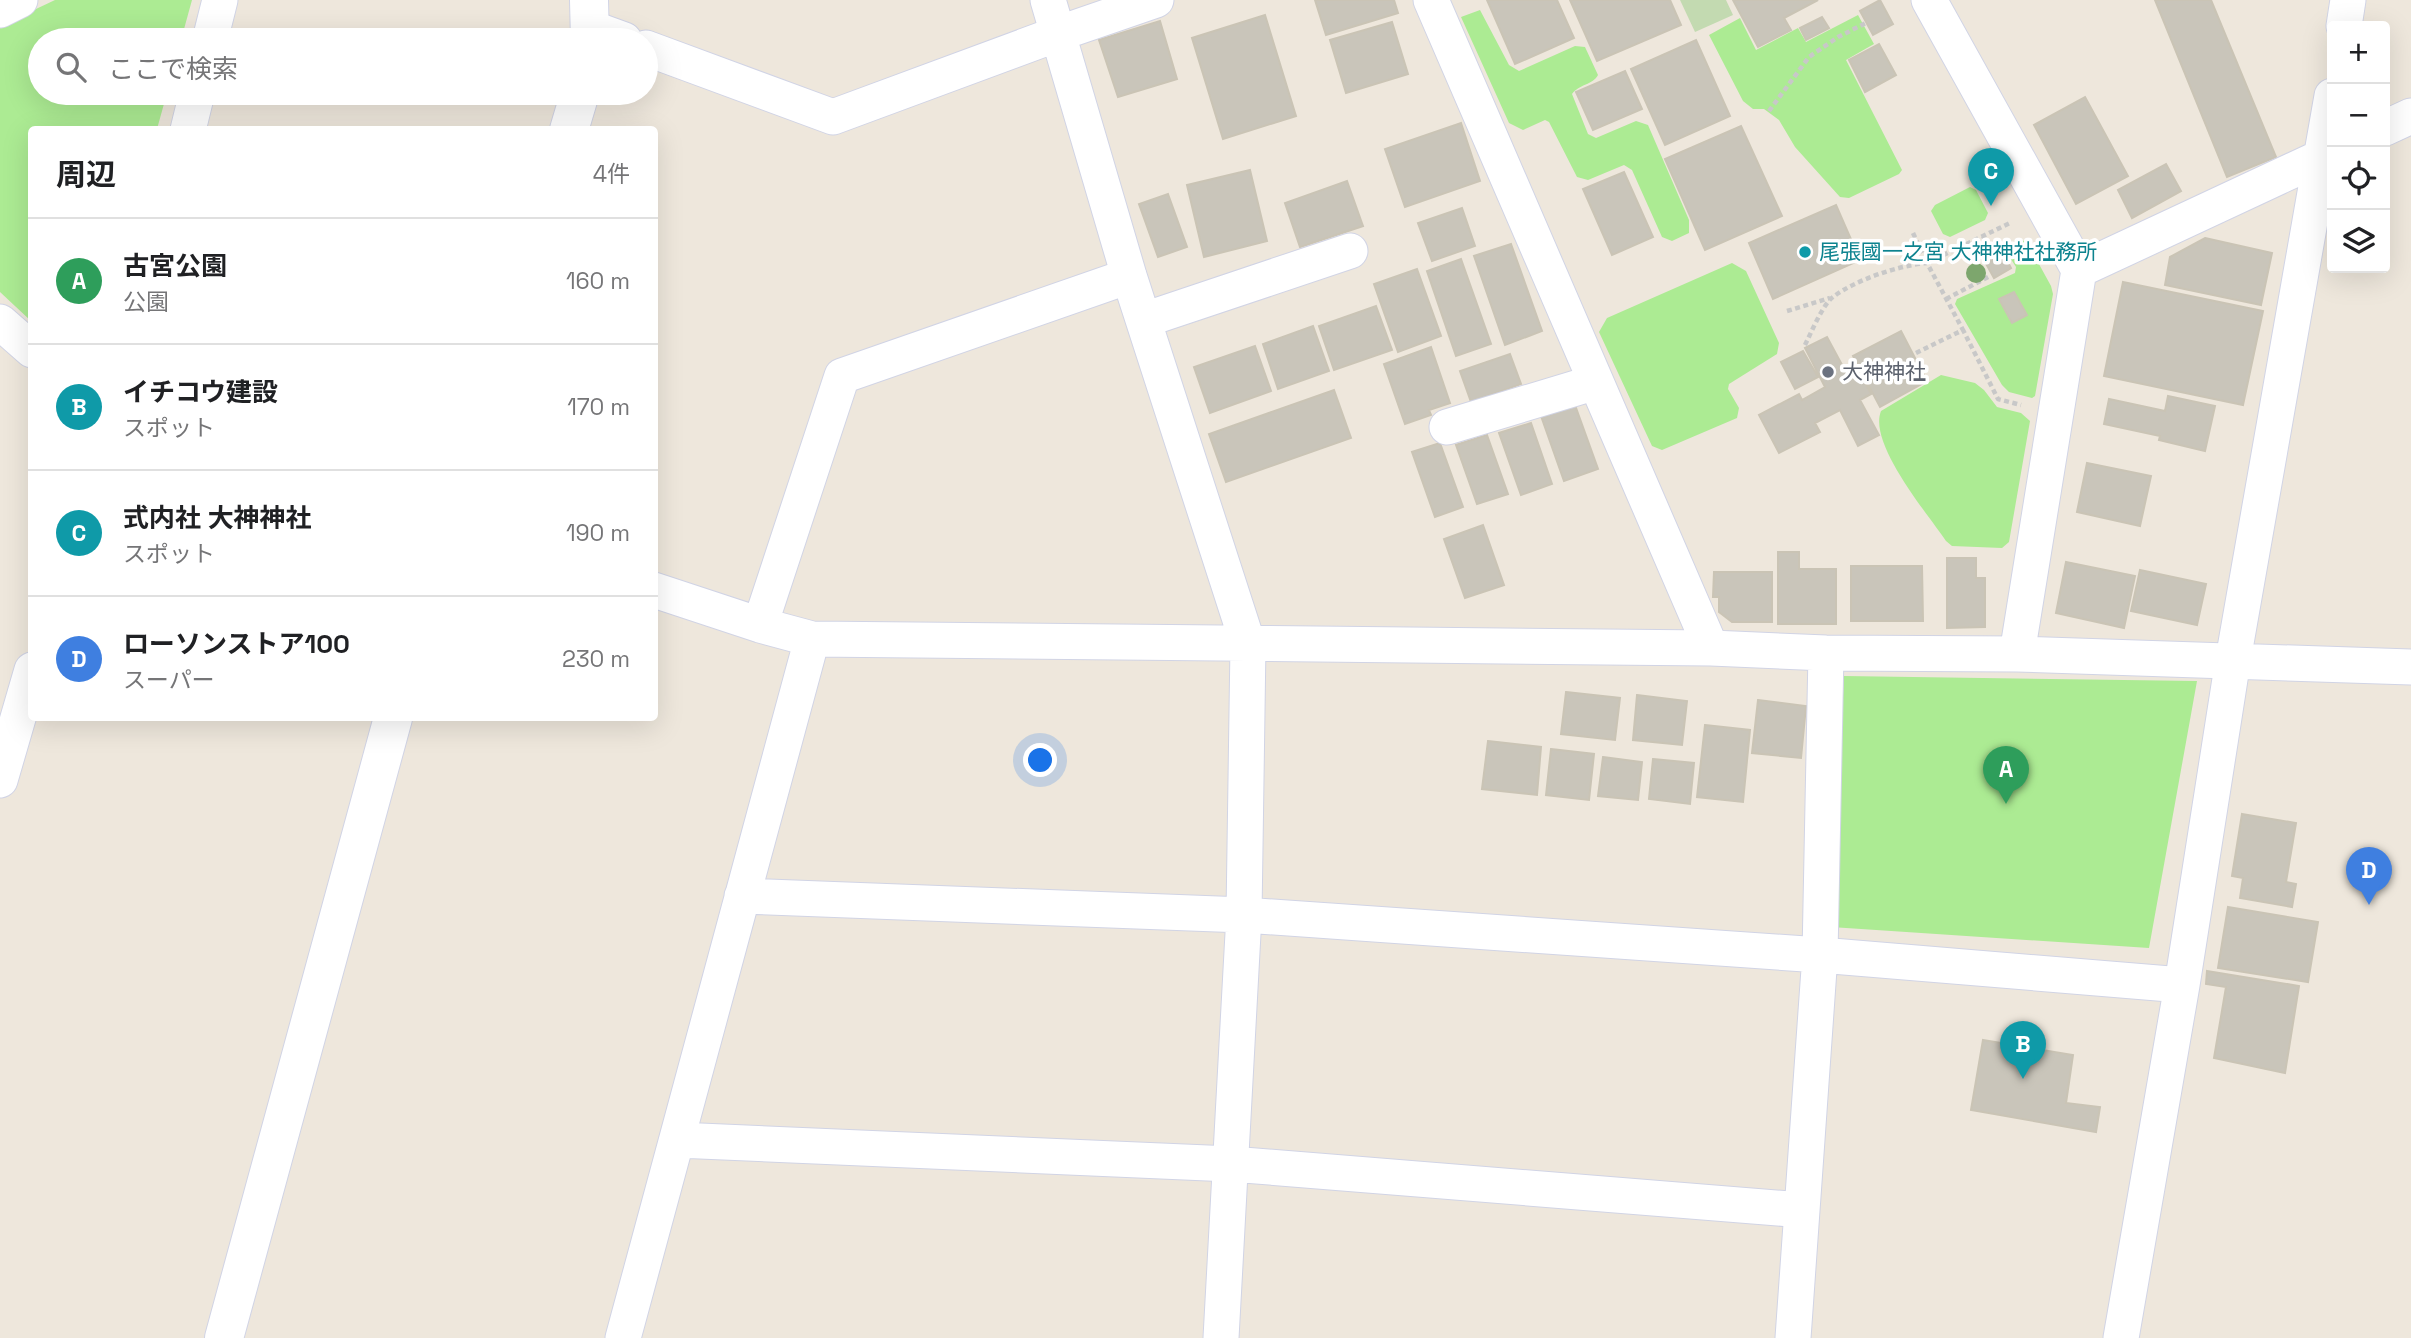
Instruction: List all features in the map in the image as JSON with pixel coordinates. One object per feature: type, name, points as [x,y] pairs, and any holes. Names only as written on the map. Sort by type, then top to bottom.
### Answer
[{"type":"street","points":[[0,10],[20,0]]},
{"type":"street","points":[[213,28],[220,0]]},
{"type":"street","points":[[1048,0],[1060,33],[1129,275],[1248,644],[1244,915],[1221,1338]]},
{"type":"street","points":[[658,52],[833,117],[1156,0]]},
{"type":"street","points":[[1431,0],[1711,648]]},
{"type":"street","points":[[1929,0],[2079,270],[2017,653]]},
{"type":"street","points":[[2345,21],[2348,0]]},
{"type":"street","points":[[189,126],[194,105]]},
{"type":"street","points":[[570,126],[576,105]]},
{"type":"street","points":[[2390,126],[2411,116]]},
{"type":"street","points":[[2079,270],[2327,154]]},
{"type":"street","points":[[2121,1338],[2182,985],[2233,660],[2327,154]]},
{"type":"street","points":[[1144,320],[1350,251]]},
{"type":"street","points":[[760,625],[842,376],[1129,275]]},
{"type":"street","points":[[0,323],[28,347]]},
{"type":"street","points":[[1447,427],[1596,382]]},
{"type":"street","points":[[658,591],[812,639],[1711,648],[1826,653],[2017,653],[2411,667]]},
{"type":"street","points":[[623,1338],[812,639]]},
{"type":"street","points":[[1793,1338],[1819,955],[1826,653]]},
{"type":"street","points":[[0,780],[28,684]]},
{"type":"street","points":[[224,1338],[392,721]]},
{"type":"street","points":[[742,896],[1244,915],[1819,955],[2182,985]]},
{"type":"street","points":[[677,1140],[1231,1164],[1802,1210]]},
{"type":"path","points":[[1769,111],[1809,57],[1838,37],[1866,23]]},
{"type":"path","points":[[1787,311],[1831,298],[1874,276],[1908,265],[1927,263],[2043,207]]},
{"type":"path","points":[[1913,233],[1998,399],[2055,414]]},
{"type":"path","points":[[1983,236],[1992,253]]},
{"type":"path","points":[[1947,299],[1990,276]]},
{"type":"path","points":[[1805,345],[1831,298]]},
{"type":"path","points":[[1916,353],[1963,330]]},
{"type":"green space","points":[[55,0],[192,0],[184,28],[28,28],[28,105],[164,105],[158,126],[28,126],[28,318],[0,292],[0,26]]},
{"type":"green space","points":[[1680,0],[1726,0],[1733,15],[1695,32]]},
{"type":"green space","points":[[1480,10],[1509,65],[1519,71],[1575,46],[1585,47],[1598,75],[1572,94],[1588,134],[1596,138],[1636,121],[1648,125],[1689,220],[1689,233],[1672,241],[1662,237],[1632,170],[1624,165],[1588,180],[1577,177],[1549,122],[1545,120],[1523,130],[1509,123],[1461,17]]},
{"type":"green space","points":[[1858,15],[1874,44],[1846,60],[1902,170],[1899,174],[1849,198],[1840,197],[1795,147],[1779,120],[1764,109],[1753,109],[1743,101],[1709,35],[1740,18],[1756,50],[1798,28],[1806,42]]},
{"type":"green space","points":[[1970,187],[1976,190],[1988,213],[1985,220],[1950,237],[1943,234],[1931,211],[1935,205]]},
{"type":"green space","points":[[2021,239],[2028,244],[2053,294],[2035,396],[2032,398],[2009,392],[2002,385],[1955,304],[1957,299],[2015,273],[2016,267],[2005,250]]},
{"type":"green space","points":[[1732,263],[1746,271],[1779,343],[1777,354],[1729,384],[1728,389],[1739,408],[1737,418],[1662,450],[1652,446],[1599,332],[1607,318]]},
{"type":"green space","points":[[1941,375],[1975,383],[1997,407],[2021,413],[2030,421],[2009,542],[2002,548],[1952,546],[1946,541],[1901,477],[1883,441],[1879,425],[1881,411]]},
{"type":"green space","points":[[1844,676],[2197,681],[2149,948],[1831,927]]},
{"type":"building","points":[[1315,0],[1394,0],[1398,13],[1326,35]]},
{"type":"building","points":[[1487,0],[1557,0],[1574,38],[1515,64]]},
{"type":"building","points":[[1570,0],[1670,0],[1681,25],[1597,61]]},
{"type":"building","points":[[1733,0],[1818,0],[1784,18],[1791,30],[1758,47]]},
{"type":"building","points":[[1880,0],[1893,24],[1873,35],[1860,11]]},
{"type":"building","points":[[2155,0],[2211,0],[2276,157],[2227,177]]},
{"type":"building","points":[[1265,15],[1296,116],[1223,139],[1192,38]]},
{"type":"building","points":[[1822,17],[1829,28],[1806,40],[1800,28]]},
{"type":"building","points":[[1160,21],[1177,79],[1118,97],[1099,40]]},
{"type":"building","points":[[1392,22],[1408,74],[1346,93],[1330,40]]},
{"type":"building","points":[[1696,40],[1730,116],[1665,145],[1631,69]]},
{"type":"building","points":[[1879,44],[1896,75],[1865,92],[1849,60]]},
{"type":"building","points":[[1625,71],[1642,109],[1593,130],[1576,92]]},
{"type":"building","points":[[2085,97],[2128,176],[2076,204],[2034,125]]},
{"type":"building","points":[[1461,123],[1480,181],[1405,207],[1385,149]]},
{"type":"building","points":[[1741,126],[1782,216],[1705,250],[1665,159]]},
{"type":"building","points":[[2166,164],[2181,191],[2132,218],[2118,190]]},
{"type":"building","points":[[1250,170],[1267,241],[1204,257],[1187,185]]},
{"type":"building","points":[[1624,172],[1653,237],[1612,255],[1583,189]]},
{"type":"building","points":[[1347,181],[1363,226],[1300,247],[1285,203]]},
{"type":"building","points":[[1168,194],[1187,247],[1158,257],[1139,204]]},
{"type":"building","name":"尾張國一之宮 大神神社社務所","points":[[1836,205],[1860,260],[1773,299],[1749,243]]},
{"type":"building","points":[[1462,208],[1475,246],[1432,261],[1418,223]]},
{"type":"building","points":[[2205,238],[2272,253],[2261,305],[2165,285],[2170,257]]},
{"type":"building","points":[[1511,244],[1542,331],[1505,345],[1474,256]]},
{"type":"building","points":[[2002,251],[2011,268],[1994,278],[1984,260]]},
{"type":"building","points":[[1461,259],[1491,344],[1456,356],[1427,271]]},
{"type":"building","points":[[1417,269],[1441,336],[1398,352],[1374,284]]},
{"type":"building","points":[[2123,282],[2263,311],[2243,405],[2104,376]]},
{"type":"building","points":[[2014,292],[2027,315],[2012,323],[1999,299]]},
{"type":"building","points":[[1376,306],[1392,350],[1334,370],[1319,326]]},
{"type":"building","points":[[1313,326],[1329,371],[1278,389],[1263,344]]},
{"type":"building","points":[[1901,331],[1927,381],[1880,407],[1853,356]]},
{"type":"building","points":[[1827,337],[1848,376],[1859,371],[1871,394],[1860,400],[1879,435],[1858,446],[1840,410],[1815,423],[1820,432],[1779,453],[1759,415],[1799,394],[1802,400],[1825,387],[1805,348]]},
{"type":"building","points":[[1255,346],[1271,391],[1210,413],[1194,367]]},
{"type":"building","points":[[1431,347],[1450,403],[1429,410],[1431,415],[1405,424],[1384,364]]},
{"type":"building","points":[[1803,351],[1818,377],[1795,389],[1781,362]]},
{"type":"building","points":[[1510,354],[1521,384],[1471,402],[1460,371]]},
{"type":"building","points":[[1334,390],[1351,438],[1226,482],[1209,434]]},
{"type":"building","points":[[2168,396],[2215,406],[2205,451],[2159,440],[2160,436],[2104,424],[2109,399],[2165,411]]},
{"type":"building","points":[[1575,405],[1598,469],[1564,481],[1541,416]]},
{"type":"building","points":[[1531,423],[1552,484],[1521,495],[1499,433]]},
{"type":"building","points":[[1487,435],[1508,494],[1477,504],[1456,445]]},
{"type":"building","points":[[1440,443],[1463,507],[1435,517],[1412,452]]},
{"type":"building","points":[[2087,463],[2151,476],[2140,526],[2077,512]]},
{"type":"building","points":[[1483,525],[1504,585],[1465,598],[1444,539]]},
{"type":"building","points":[[1778,552],[1799,552],[1799,569],[1836,569],[1836,624],[1778,624]]},
{"type":"building","points":[[1947,558],[1976,558],[1976,578],[1985,578],[1985,627],[1947,628]]},
{"type":"building","points":[[2066,562],[2135,576],[2124,628],[2056,613]]},
{"type":"building","points":[[1851,566],[1922,566],[1923,621],[1851,621]]},
{"type":"building","points":[[2140,570],[2206,584],[2197,625],[2131,611]]},
{"type":"building","points":[[1714,572],[1772,572],[1772,622],[1732,622],[1719,612],[1719,597],[1713,597]]},
{"type":"building","points":[[1566,692],[1620,698],[1615,740],[1561,734]]},
{"type":"building","points":[[1637,695],[1687,701],[1682,745],[1633,740]]},
{"type":"building","points":[[1758,700],[1806,706],[1801,758],[1752,753]]},
{"type":"building","points":[[1705,725],[1750,730],[1743,802],[1697,797]]},
{"type":"building","points":[[1488,741],[1541,747],[1537,795],[1482,789]]},
{"type":"building","points":[[1551,749],[1594,754],[1589,800],[1546,795]]},
{"type":"building","points":[[1603,757],[1642,762],[1638,800],[1598,796]]},
{"type":"building","points":[[1653,759],[1694,763],[1690,804],[1649,799]]},
{"type":"building","points":[[2242,814],[2296,823],[2286,882],[2296,884],[2292,907],[2240,898],[2243,878],[2232,876]]},
{"type":"building","points":[[2228,907],[2318,922],[2308,982],[2218,968]]},
{"type":"building","points":[[2207,971],[2299,986],[2285,1073],[2214,1058],[2226,987],[2206,984]]},
{"type":"building","points":[[1983,1040],[2073,1055],[2066,1103],[2100,1107],[2096,1132],[1971,1110]]},
{"type":"place","name":"式内社 大神神社","points":[[1991,206]]},
{"type":"place","name":"尾張國一之宮 大神神社社務所","points":[[1805,252]]},
{"type":"place","name":"大神神社","points":[[1828,372]]},
{"type":"place","name":"古宮公園","points":[[2006,804]]},
{"type":"place","name":"ローソンストア100","points":[[2369,905]]},
{"type":"place","name":"イチコウ建設","points":[[2023,1079]]}]
